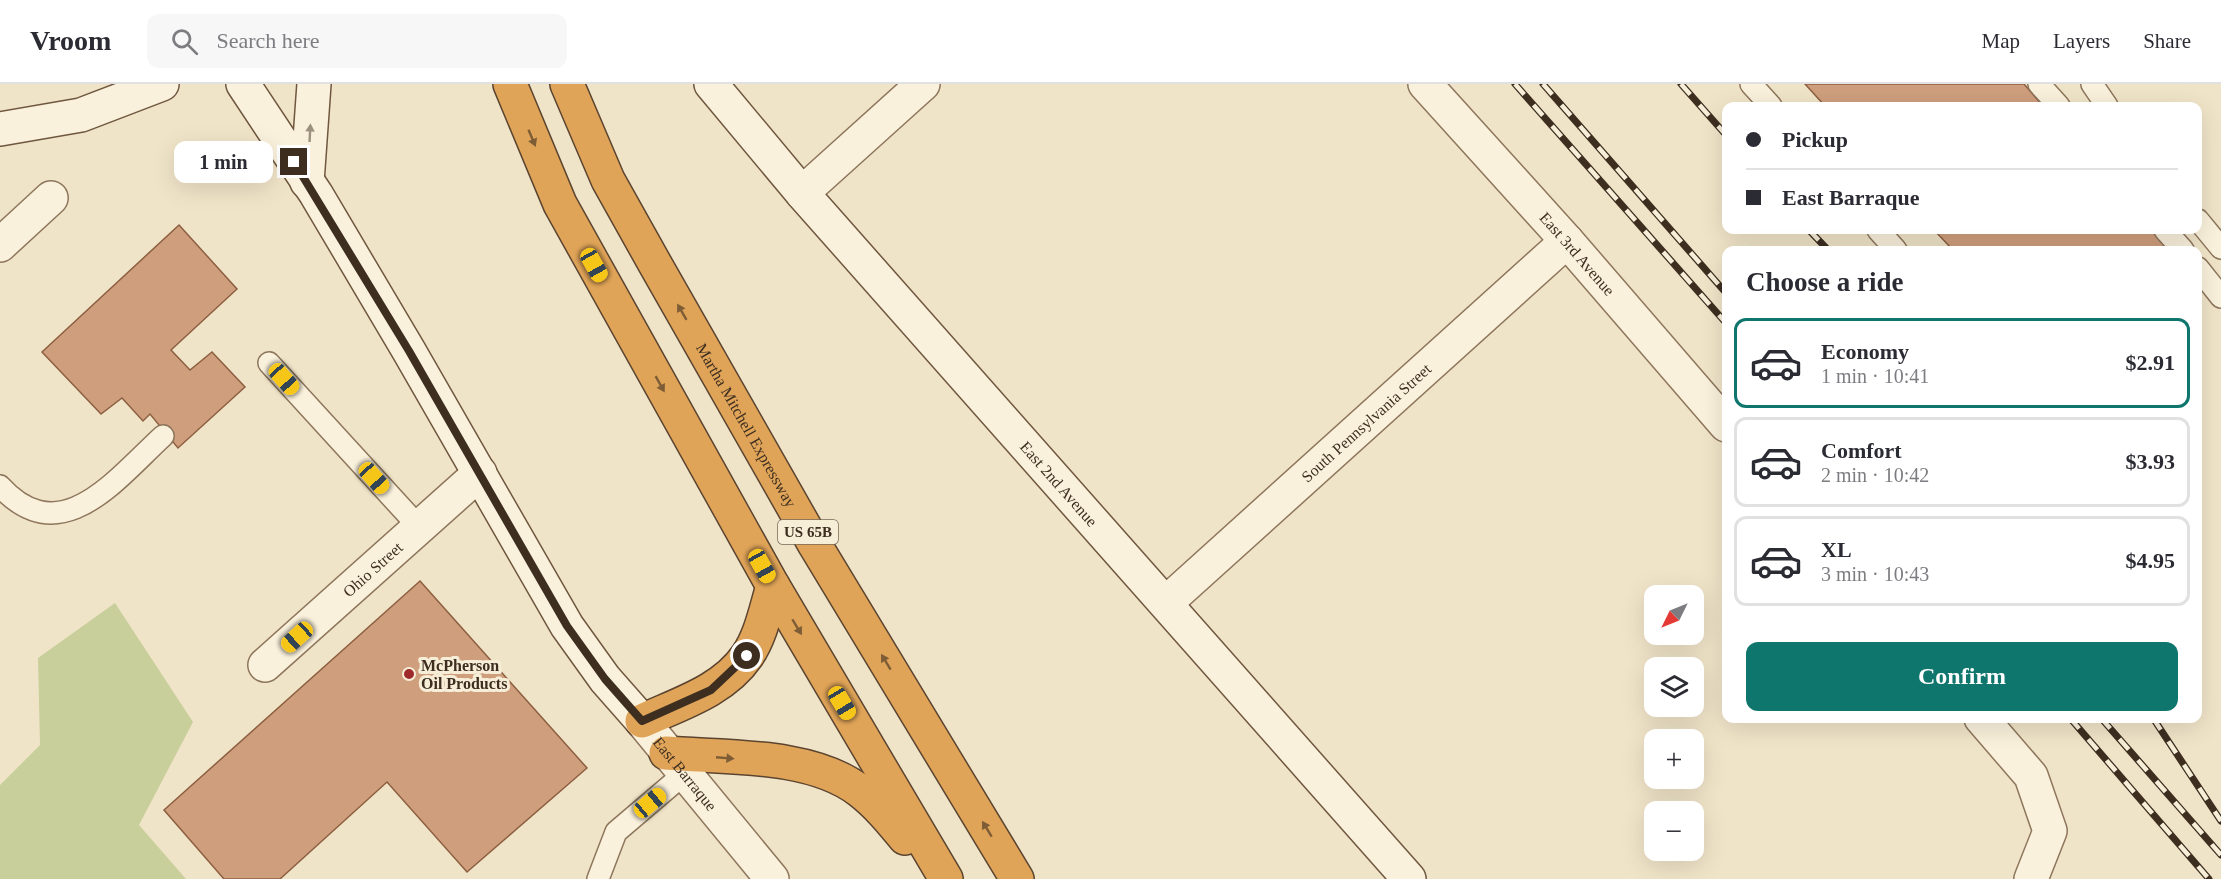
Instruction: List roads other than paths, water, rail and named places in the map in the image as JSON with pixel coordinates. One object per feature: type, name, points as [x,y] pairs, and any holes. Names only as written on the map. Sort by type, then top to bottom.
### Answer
[{"type":"highway","points":[[510,84],[560,204],[773,586],[946,879]]},
{"type":"highway","name":"Martha Mitchell Expressway","points":[[567,84],[608,180],[815,544],[1017,879]]},
{"type":"highway","points":[[642,721],[711,690],[747,656],[760,630],[773,586]]},
{"type":"highway","points":[[675,763],[803,765],[842,780],[860,790],[880,809],[940,879]]},
{"type":"street","points":[[0,129],[81,115],[162,84]]},
{"type":"street","name":"East Barraque","points":[[243,84],[307,182],[480,473],[567,626],[605,679],[772,879]]},
{"type":"street","points":[[307,182],[314,84]]},
{"type":"street","name":"East 2nd Avenue","points":[[711,84],[802,192],[1167,602],[1409,879]]},
{"type":"street","points":[[802,192],[923,84]]},
{"type":"street","name":"East 3rd Avenue","points":[[1425,84],[1567,241],[1722,420]]},
{"type":"street","points":[[0,245],[51,198]]},
{"type":"street","name":"South Pennsylvania Street","points":[[1167,602],[1567,241]]},
{"type":"street","name":"Ohio Street","points":[[266,665],[480,473]]},
{"type":"street","points":[[1985,723],[2031,776],[2050,831],[2031,879]]},
{"type":"lane","points":[[1751,84],[1767,102]]},
{"type":"lane","points":[[2039,84],[2057,102]]},
{"type":"lane","points":[[2053,84],[2060,102]]},
{"type":"lane","points":[[2092,84],[2104,102]]},
{"type":"lane","points":[[2202,225],[2221,248]]},
{"type":"lane","points":[[1882,234],[1892,246]]},
{"type":"lane","points":[[2169,234],[2179,246]]},
{"type":"lane","points":[[2202,273],[2221,297]]},
{"type":"lane","points":[[269,363],[419,527]]},
{"type":"lane","points":[[0,486],[14,502],[39,511],[63,514],[91,500],[162,436]]},
{"type":"lane","points":[[598,879],[616,832],[675,763]]},
{"type":"railway","points":[[1515,84],[1722,318]]},
{"type":"railway","points":[[1543,84],[1722,288]]},
{"type":"railway","points":[[1681,84],[1722,130]]},
{"type":"railway","points":[[1813,234],[1824,246]]},
{"type":"railway","points":[[2074,723],[2209,879]]},
{"type":"railway","points":[[2105,723],[2221,855]]},
{"type":"railway","points":[[2156,723],[2221,821]]},
{"type":"place","name":"McPherson Oil Products","points":[[409,674]]}]
